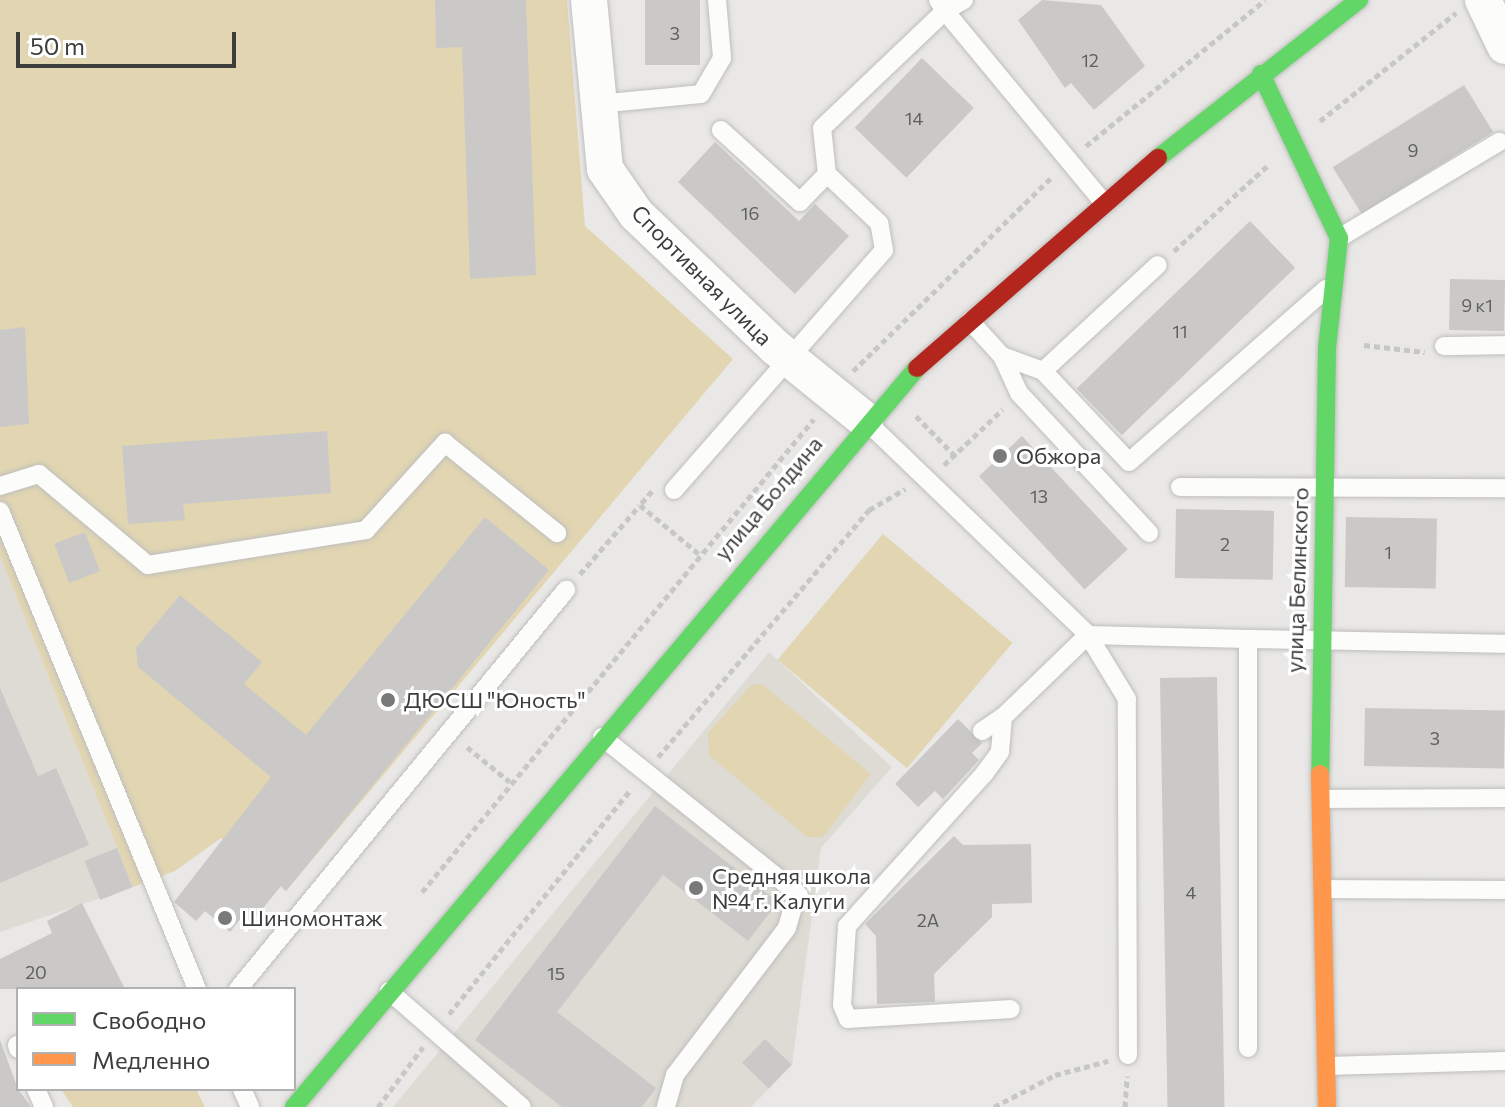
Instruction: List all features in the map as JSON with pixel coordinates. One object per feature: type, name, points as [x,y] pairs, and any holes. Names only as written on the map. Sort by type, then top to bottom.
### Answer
[{"type":"main road","name":"улица Болдина","points":[[294,1107],[600,735],[865,420],[1103,202],[1261,74],[1359,0]]},
{"type":"main road","points":[[1261,74],[1339,238]]},
{"type":"main road","name":"улица Белинского","points":[[1327,1107],[1317,641],[1327,348],[1331,284],[1339,238]]},
{"type":"street","name":"Спортивная улица","points":[[589,0],[605,169],[636,214],[786,357],[865,420]]},
{"type":"street","points":[[1483,0],[1505,46]]},
{"type":"lane","points":[[598,104],[701,94],[722,58],[717,0]]},
{"type":"lane","points":[[674,490],[786,357],[884,250],[879,223],[827,174],[822,128],[942,5],[964,0]]},
{"type":"lane","points":[[942,5],[1067,162],[1103,202]]},
{"type":"lane","points":[[721,130],[800,202],[827,174]]},
{"type":"lane","points":[[1339,238],[1499,142]]},
{"type":"lane","points":[[1043,371],[1158,265]]},
{"type":"lane","points":[[1002,356],[1043,371],[1129,462],[1331,284]]},
{"type":"lane","points":[[970,321],[1002,356],[1019,393],[1149,533]]},
{"type":"lane","points":[[1444,346],[1505,345]]},
{"type":"lane","points":[[865,420],[929,476],[1088,635],[1127,699],[1128,1055]]},
{"type":"lane","points":[[0,486],[39,474],[148,565],[366,530],[445,443],[557,533]]},
{"type":"lane","points":[[1180,487],[1505,488]]},
{"type":"lane","points":[[0,511],[196,987]]},
{"type":"lane","points":[[240,987],[566,590]]},
{"type":"lane","points":[[982,731],[1003,717],[1088,635],[1505,644]]},
{"type":"lane","points":[[1248,639],[1248,1048]]},
{"type":"lane","points":[[1003,717],[1000,752],[984,774],[847,926],[842,1005],[858,1024],[1011,1009]]},
{"type":"lane","points":[[600,735],[797,893],[787,928],[675,1075],[666,1107]]},
{"type":"lane","points":[[1321,799],[1505,798]]},
{"type":"lane","points":[[1323,889],[1505,890]]},
{"type":"lane","points":[[389,991],[437,1028],[522,1107]]},
{"type":"lane","points":[[1326,1066],[1505,1061]]},
{"type":"path","points":[[412,904],[834,395],[1067,162],[1265,0]]},
{"type":"path","points":[[1327,348],[1359,344],[1419,353],[1444,346]]},
{"type":"path","points":[[378,1107],[437,1028],[645,771],[869,510],[929,476],[1019,393]]},
{"type":"path","points":[[566,590],[640,505]]},
{"type":"path","points":[[994,1107],[1055,1075],[1128,1055],[1125,1107]]},
{"type":"shaded area","points":[[0,0],[567,0],[585,226],[733,359],[286,891],[221,838],[175,871],[133,887],[0,556]]},
{"type":"shaded area","points":[[883,534],[1012,643],[907,768],[778,660]]},
{"type":"shaded area","points":[[0,556],[133,887],[0,932]]},
{"type":"shaded area","name":"Средняя школа №4 г. Калуги","points":[[769,652],[892,767],[821,848],[792,1065],[751,1107],[393,1107]]},
{"type":"shaded area","points":[[762,684],[871,774],[823,837],[807,837],[709,755],[708,733],[751,685]]},
{"type":"shaded area","points":[[62,1091],[197,1091],[205,1107],[73,1107]]},
{"type":"building","points":[[435,0],[526,0],[536,275],[470,279],[462,47],[436,48]]},
{"type":"building","points":[[645,0],[700,0],[700,65],[645,65]]},
{"type":"building","points":[[1042,0],[1101,5],[1145,66],[1094,110],[1071,83],[1065,88],[1018,20]]},
{"type":"building","points":[[922,58],[974,108],[906,178],[855,128]]},
{"type":"building","points":[[1464,85],[1493,132],[1362,214],[1333,167]]},
{"type":"building","points":[[715,142],[799,221],[815,204],[849,236],[795,294],[678,182]]},
{"type":"building","points":[[1250,221],[1295,268],[1122,435],[1077,388]]},
{"type":"building","points":[[1450,279],[1505,280],[1504,331],[1449,330]]},
{"type":"building","points":[[25,327],[29,424],[0,427],[0,330]]},
{"type":"building","points":[[327,431],[331,493],[183,504],[185,520],[128,524],[122,446]]},
{"type":"building","points":[[1022,436],[1128,549],[1085,590],[979,476]]},
{"type":"building","points":[[1176,509],[1274,511],[1273,580],[1175,578]]},
{"type":"building","name":"ДЮСШ \"Юность\"","points":[[485,517],[549,570],[286,891],[281,886],[251,923],[243,916],[230,932],[205,911],[196,921],[174,902],[271,777],[138,667],[136,648],[180,595],[262,662],[244,684],[306,735]]},
{"type":"building","points":[[1346,517],[1437,519],[1436,589],[1345,587]]},
{"type":"building","points":[[85,532],[100,571],[69,583],[54,544]]},
{"type":"building","points":[[1217,677],[1225,1107],[1167,1107],[1160,678]]},
{"type":"building","points":[[0,688],[38,776],[56,768],[89,845],[0,883]]},
{"type":"building","points":[[1365,708],[1505,710],[1504,768],[1364,766]]},
{"type":"building","points":[[958,719],[982,743],[972,753],[979,760],[943,799],[935,791],[918,807],[895,784]]},
{"type":"building","points":[[655,806],[778,902],[748,941],[663,875],[557,1012],[656,1088],[642,1107],[562,1107],[475,1040]]},
{"type":"building","points":[[954,836],[963,845],[1031,844],[1032,903],[992,904],[992,917],[934,974],[935,1002],[877,1004],[876,936],[865,924]]},
{"type":"building","points":[[117,848],[133,887],[100,900],[85,861]]},
{"type":"building","points":[[82,903],[124,987],[0,989],[0,959],[52,933],[47,921]]},
{"type":"building","points":[[765,1039],[792,1065],[769,1088],[742,1063]]},
{"type":"building","points":[[0,1040],[16,1091],[19,1091],[31,1107],[0,1107]]},
{"type":"traffic: fast","points":[[1158,158],[1359,0]]},
{"type":"traffic: fast","points":[[1261,74],[1339,238],[1327,348],[1320,774]]},
{"type":"traffic: fast","points":[[294,1107],[917,368]]},
{"type":"traffic: slow","points":[[1320,774],[1327,1107]]},
{"type":"traffic: jam","points":[[917,368],[1158,158]]},
{"type":"place","name":"Обжора","points":[[1000,456]]},
{"type":"place","name":"ДЮСШ \"Юность\"","points":[[388,700]]},
{"type":"place","name":"Средняя школа №4 г. Калуги","points":[[696,888]]},
{"type":"place","name":"Шиномонтаж","points":[[225,918]]}]
